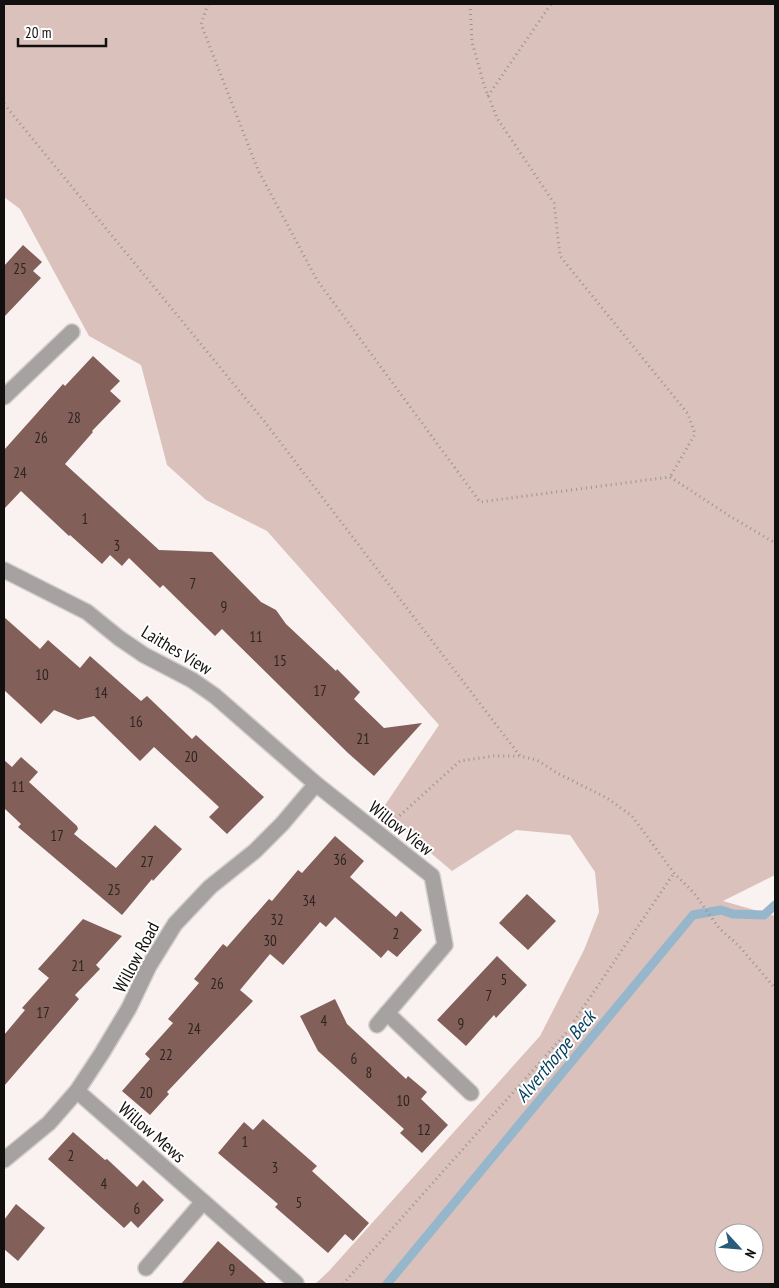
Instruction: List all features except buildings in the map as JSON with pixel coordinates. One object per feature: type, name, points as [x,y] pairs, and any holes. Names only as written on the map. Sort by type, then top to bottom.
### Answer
[{"type":"street","points":[[4,397],[72,332]]},
{"type":"street","name":"Laithes View","points":[[4,570],[86,612],[138,650],[192,680],[215,696],[316,784]]},
{"type":"street","name":"Willow View","points":[[316,784],[432,876],[445,945],[382,1019],[471,1093]]},
{"type":"street","name":"Willow Road","points":[[4,1160],[49,1123],[77,1091],[129,1008],[149,966],[174,924],[210,887],[255,851],[282,824],[316,784]]},
{"type":"street","name":"Willow Mews","points":[[77,1091],[296,1283]]},
{"type":"street","points":[[146,1268],[203,1202]]},
{"type":"path","points":[[208,4],[201,24],[254,161],[317,280],[480,502],[670,477],[775,543]]},
{"type":"path","points":[[470,4],[472,42],[488,96],[497,118],[554,204],[560,256],[688,414],[695,434],[670,477]]},
{"type":"path","points":[[488,96],[551,4]]},
{"type":"path","points":[[4,104],[264,421],[520,756]]},
{"type":"path","points":[[379,835],[460,761],[494,756],[520,756],[537,760],[557,773],[607,798],[632,816],[674,873],[702,903],[719,928],[739,946],[775,988]]},
{"type":"path","points":[[343,1284],[566,1033],[674,873]]},
{"type":"shaded area","points":[[4,4],[775,4],[775,875],[723,901],[775,916],[775,1284],[315,1284],[328,1272],[540,1036],[584,950],[599,912],[595,872],[570,835],[516,830],[452,871],[381,811],[439,725],[267,531],[206,500],[167,465],[141,365],[89,336],[20,209],[4,197]]},
{"type":"waterway","name":"Alverthorpe Beck","points":[[387,1284],[693,915],[721,910],[733,914],[764,915],[775,905]]}]
